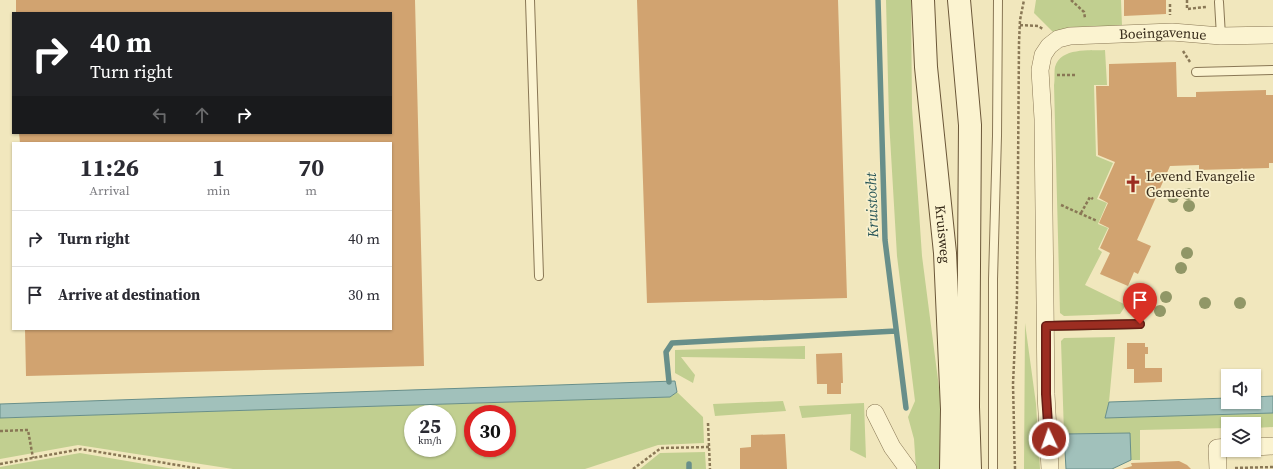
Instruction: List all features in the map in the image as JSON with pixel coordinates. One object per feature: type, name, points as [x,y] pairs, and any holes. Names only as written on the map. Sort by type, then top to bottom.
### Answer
[{"type":"main road","name":"Kruisweg","points":[[923,0],[926,67],[945,253],[952,409],[951,469]]},
{"type":"main road","name":"Kruisweg","points":[[959,0],[970,125],[968,407],[970,469]]},
{"type":"street","name":"Boeingavenue","points":[[1044,197],[1043,119],[1040,67],[1045,52],[1054,42],[1066,37],[1172,32],[1221,36],[1273,35]]},
{"type":"street","points":[[1044,197],[1046,394],[1050,469]]},
{"type":"street","points":[[875,413],[892,447],[908,469]]},
{"type":"street","points":[[1261,446],[1273,446]]},
{"type":"street","points":[[1221,448],[1218,448],[1225,469]]},
{"type":"lane","points":[[530,0],[539,276]]},
{"type":"lane","points":[[994,469],[993,286],[997,136],[998,0]]},
{"type":"lane","points":[[1219,4],[1221,36]]},
{"type":"lane","points":[[1196,72],[1273,70]]},
{"type":"lane","points":[[1046,326],[1140,324]]},
{"type":"path","points":[[1015,469],[1013,384],[1017,298],[1020,20],[1024,0]]},
{"type":"path","points":[[1187,0],[1187,9],[1219,4]]},
{"type":"path","points":[[1044,197],[1097,221]]},
{"type":"path","points":[[1081,213],[1090,197],[1093,199]]},
{"type":"path","points":[[708,423],[710,469]]},
{"type":"path","points":[[0,431],[28,430],[33,458]]},
{"type":"path","points":[[633,469],[661,448],[709,447]]},
{"type":"path","points":[[0,464],[81,449],[201,469]]},
{"type":"path","points":[[1225,469],[1273,467]]},
{"type":"green space","points":[[886,0],[911,0],[912,108],[922,256],[941,403],[942,469],[916,469],[914,439],[908,417],[915,401],[897,256],[889,120]]},
{"type":"green space","points":[[1036,0],[1121,0],[1122,26],[1071,27],[1053,32],[1034,13]]},
{"type":"green space","points":[[1105,50],[1107,85],[1094,85],[1096,156],[1113,163],[1097,199],[1107,203],[1098,224],[1108,228],[1098,249],[1102,252],[1085,285],[1126,305],[1120,314],[1064,316],[1060,313],[1054,85],[1055,67],[1063,56],[1069,53],[1076,51]]},
{"type":"green space","points":[[1025,323],[1036,404],[1040,469],[1024,469]]},
{"type":"green space","points":[[1115,337],[1109,402],[1105,418],[1273,413],[1273,427],[1261,428],[1261,417],[1221,417],[1221,428],[1140,430],[1140,460],[1131,460],[1129,433],[1064,434],[1061,341],[1064,338]]},
{"type":"green space","points":[[805,346],[805,359],[681,357],[695,375],[693,383],[675,373],[675,350]]},
{"type":"green space","points":[[677,392],[703,417],[704,443],[658,445],[585,469],[233,469],[78,445],[0,459],[0,418],[404,405],[404,457],[456,457],[456,405],[415,405],[670,397]]},
{"type":"green space","points":[[783,401],[786,411],[715,416],[713,404]]},
{"type":"green space","points":[[864,403],[866,458],[850,450],[851,414],[802,418],[799,406]]},
{"type":"green space","points":[[705,452],[706,469],[640,469],[660,453]]},
{"type":"green space","points":[[80,453],[174,469],[0,469],[0,467]]},
{"type":"water","points":[[675,381],[677,392],[670,397],[0,418],[0,404]]},
{"type":"water","points":[[1273,396],[1273,413],[1105,418],[1109,402],[1221,398],[1221,409],[1261,409],[1261,397]]},
{"type":"water","points":[[1130,433],[1131,460],[1112,469],[1066,469],[1064,434]]},
{"type":"building","points":[[16,0],[415,0],[424,366],[26,376],[25,330],[392,330],[392,142],[20,142],[19,134],[392,134],[392,12],[16,12]]},
{"type":"building","points":[[637,0],[838,0],[847,298],[647,303]]},
{"type":"building","points":[[1124,0],[1166,0],[1166,14],[1124,16]]},
{"type":"building","name":"Levend Evangelie Gemeente","points":[[1176,62],[1177,97],[1196,97],[1196,92],[1266,90],[1266,95],[1273,95],[1273,163],[1269,163],[1269,168],[1199,170],[1199,165],[1170,166],[1137,240],[1151,246],[1138,274],[1134,272],[1128,286],[1100,274],[1110,253],[1100,248],[1109,228],[1099,223],[1108,203],[1099,198],[1115,162],[1098,155],[1096,86],[1109,86],[1109,64]]},
{"type":"building","points":[[1127,343],[1145,343],[1145,347],[1148,347],[1148,354],[1145,354],[1145,368],[1162,368],[1162,382],[1134,383],[1134,369],[1127,369]]},
{"type":"building","points":[[842,353],[843,383],[841,383],[841,394],[827,394],[827,384],[817,384],[816,354]]},
{"type":"building","points":[[785,434],[787,469],[740,469],[740,448],[751,447],[751,435]]},
{"type":"building","points":[[1179,461],[1191,469],[1122,469],[1132,466],[1131,463]]},
{"type":"waterway","name":"Kruistocht","points":[[878,0],[885,240],[906,408]]},
{"type":"waterway","points":[[669,382],[666,352],[672,343],[896,331]]},
{"type":"waterway","points":[[689,464],[689,469]]},
{"type":"place","name":"Levend Evangelie Gemeente","points":[[1133,184]]},
{"type":"route","points":[[1049,439],[1046,394],[1046,326],[1140,324]]}]
